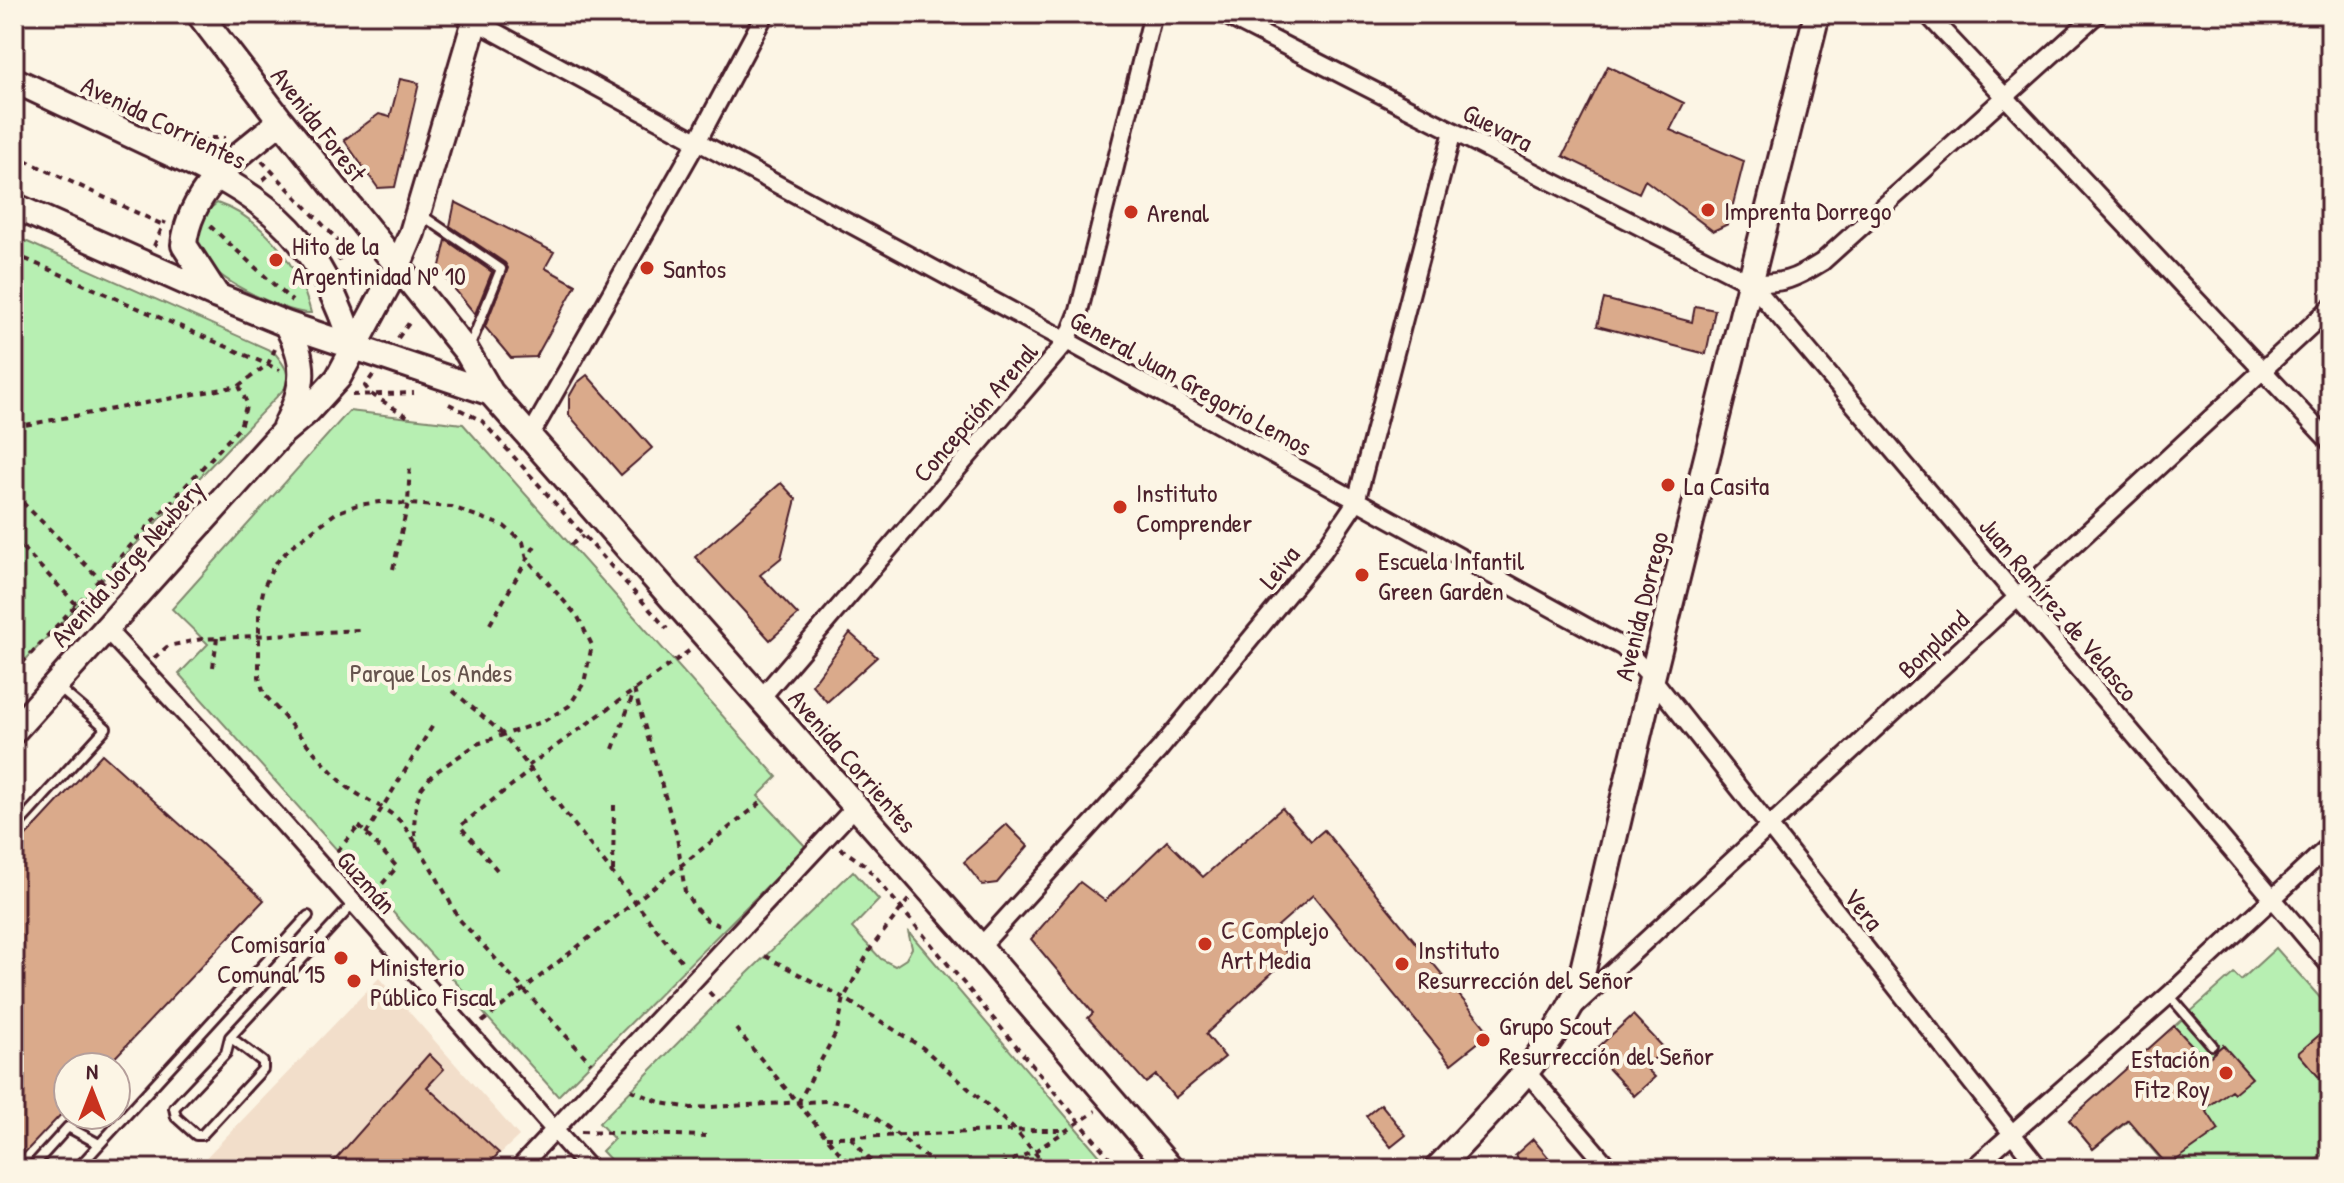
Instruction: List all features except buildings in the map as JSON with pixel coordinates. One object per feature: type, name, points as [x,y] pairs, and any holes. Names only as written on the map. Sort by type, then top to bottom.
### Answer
[{"type":"main road","name":"Avenida Forest","points":[[199,14],[398,266]]},
{"type":"main road","name":"Avenida Dorrego","points":[[1437,1169],[1526,1071],[1555,1034],[1567,1014],[1585,968],[1652,678],[1817,14]]},
{"type":"main road","name":"Avenida Jorge Newbery","points":[[14,731],[283,432],[329,390],[398,266],[419,214],[476,18]]},
{"type":"main road","name":"Avenida Corrientes","points":[[14,80],[218,176],[246,194],[288,228],[307,251],[336,298],[353,347]]},
{"type":"main road","points":[[217,296],[184,245],[191,211],[218,176],[281,121]]},
{"type":"main road","name":"Avenida Corrientes","points":[[14,206],[217,296],[292,315],[353,347],[491,393]]},
{"type":"main road","name":"Avenida Corrientes","points":[[398,266],[467,352],[491,393],[980,947],[1171,1169]]},
{"type":"main road","name":"Avenida Jorge Newbery","points":[[283,432],[302,381],[292,315]]},
{"type":"street","points":[[530,436],[698,140],[765,14]]},
{"type":"street","name":"Concepción Arenal","points":[[761,698],[1067,341],[1079,311],[1153,14]]},
{"type":"street","name":"Guevara","points":[[1223,14],[1751,283]]},
{"type":"street","points":[[1927,14],[2330,442]]},
{"type":"street","points":[[1751,283],[1776,284],[1797,278],[1822,262],[2097,14]]},
{"type":"street","name":"General Juan Gregorio Lemos","points":[[476,18],[1623,647],[1652,678]]},
{"type":"street","name":"Leiva","points":[[980,947],[1159,750],[1323,551],[1356,502],[1453,131]]},
{"type":"street","name":"Juan Ramírez de Velasco","points":[[1751,283],[2330,966]]},
{"type":"street","name":"Bonpland","points":[[1567,1014],[2330,308]]},
{"type":"street","name":"Guzmán","points":[[106,629],[589,1169]]},
{"type":"street","name":"Vera","points":[[1652,678],[2040,1169]]},
{"type":"street","points":[[518,1169],[856,806]]},
{"type":"street","points":[[1972,1169],[2169,995],[2330,845]]},
{"type":"street","points":[[1526,1071],[1610,1169]]},
{"type":"lane","points":[[419,214],[501,269],[467,352]]},
{"type":"lane","points":[[14,829],[106,728],[56,685]]},
{"type":"lane","points":[[230,1037],[263,1062],[263,1069],[202,1135],[196,1135],[176,1117],[174,1108],[226,1053],[230,1037],[354,903]]},
{"type":"lane","points":[[77,1169],[308,916]]},
{"type":"lane","points":[[2169,995],[2212,1045]]},
{"type":"lane","points":[[30,1169],[68,1127],[99,1144]]},
{"type":"path","points":[[14,155],[163,225]]},
{"type":"path","points":[[246,194],[273,171]]},
{"type":"path","points":[[14,427],[239,386],[268,364],[292,315],[208,225],[218,217]]},
{"type":"path","points":[[14,254],[302,381]]},
{"type":"path","points":[[14,672],[240,427],[247,403],[239,386]]},
{"type":"path","points":[[329,390],[356,397],[410,391],[423,396]]},
{"type":"path","points":[[437,400],[482,421],[667,629]]},
{"type":"path","points":[[393,569],[408,503],[410,463]]},
{"type":"path","points":[[14,494],[100,580]]},
{"type":"path","points":[[417,848],[414,826],[416,803],[421,789],[433,774],[477,744],[544,721],[569,706],[584,683],[592,645],[578,617],[527,559],[523,542],[504,526],[452,507],[380,502],[357,505],[326,520],[293,545],[274,565],[264,587],[259,610],[259,677],[264,694],[342,782],[361,798],[380,804],[404,826],[417,848],[459,919],[591,1063]]},
{"type":"path","points":[[14,539],[77,605]]},
{"type":"path","points":[[490,624],[537,542]]},
{"type":"path","points":[[143,667],[168,646],[217,638],[359,630]]},
{"type":"path","points":[[497,870],[460,826],[530,768],[707,637]]},
{"type":"path","points":[[213,667],[217,638]]},
{"type":"path","points":[[677,641],[688,653]]},
{"type":"path","points":[[613,749],[634,690]]},
{"type":"path","points":[[634,690],[677,837],[685,892],[707,920],[725,928]]},
{"type":"path","points":[[453,691],[503,734],[718,1002]]},
{"type":"path","points":[[366,834],[435,722]]},
{"type":"path","points":[[468,1032],[763,801]]},
{"type":"path","points":[[613,874],[614,805]]},
{"type":"path","points":[[359,826],[366,834],[397,867],[375,892],[338,850],[359,826]]},
{"type":"path","points":[[826,838],[865,865],[1119,1169]]},
{"type":"path","points":[[798,1103],[837,1031],[844,998],[871,948],[922,881]]},
{"type":"path","points":[[765,956],[844,998],[923,1048],[1014,1129],[1049,1169]]},
{"type":"path","points":[[736,1029],[853,1169]]},
{"type":"path","points":[[631,1090],[662,1103],[691,1108],[848,1103],[899,1136],[936,1169]]},
{"type":"path","points":[[990,1169],[1035,1151],[1082,1122],[1110,1099]]},
{"type":"path","points":[[826,1137],[1014,1129],[1068,1130]]},
{"type":"path","points":[[554,1130],[706,1136]]},
{"type":"path","points":[[851,1137],[878,1169]]},
{"type":"shaded area","points":[[379,978],[519,1136],[484,1169],[195,1169]]},
{"type":"green space","points":[[217,203],[250,220],[278,246],[298,278],[311,313],[260,298],[211,266],[196,242],[202,220]]},
{"type":"green space","points":[[14,236],[274,352],[287,377],[285,388],[14,672]]},
{"type":"green space","name":"Parque Los Andes","points":[[349,411],[463,424],[777,777],[758,796],[806,847],[558,1096],[179,674],[208,644],[172,609]]},
{"type":"green space","points":[[853,871],[879,900],[852,928],[881,959],[895,966],[906,959],[912,948],[908,931],[1111,1169],[619,1169],[602,1151],[614,1139],[599,1123]]},
{"type":"green space","name":"Estación Fitz Roy","points":[[2276,948],[2330,1009],[2330,1151],[2300,1169],[2169,1169],[2128,1121],[2093,1149],[2069,1120],[2234,973],[2241,980]]},
{"type":"place","name":"Imprenta Dorrego","points":[[1708,210]]},
{"type":"place","name":"Arenal","points":[[1131,212]]},
{"type":"place","name":"Hito de la Argentinidad Nº 10","points":[[276,260]]},
{"type":"place","name":"Santos","points":[[647,268]]},
{"type":"place","name":"La Casita","points":[[1668,485]]},
{"type":"place","name":"Instituto Comprender","points":[[1120,507]]},
{"type":"place","name":"Escuela Infantil Green Garden","points":[[1362,575]]},
{"type":"place","name":"C Complejo Art Media","points":[[1205,944]]},
{"type":"place","name":"Comisaría Comunal 15","points":[[341,958]]},
{"type":"place","name":"Instituto Resurrección del Señor","points":[[1402,964]]},
{"type":"place","name":"Ministerio Público Fiscal","points":[[354,981]]},
{"type":"place","name":"Grupo Scout Resurrección del Señor","points":[[1483,1040]]},
{"type":"place","name":"Estación Fitz Roy","points":[[2226,1073]]}]
